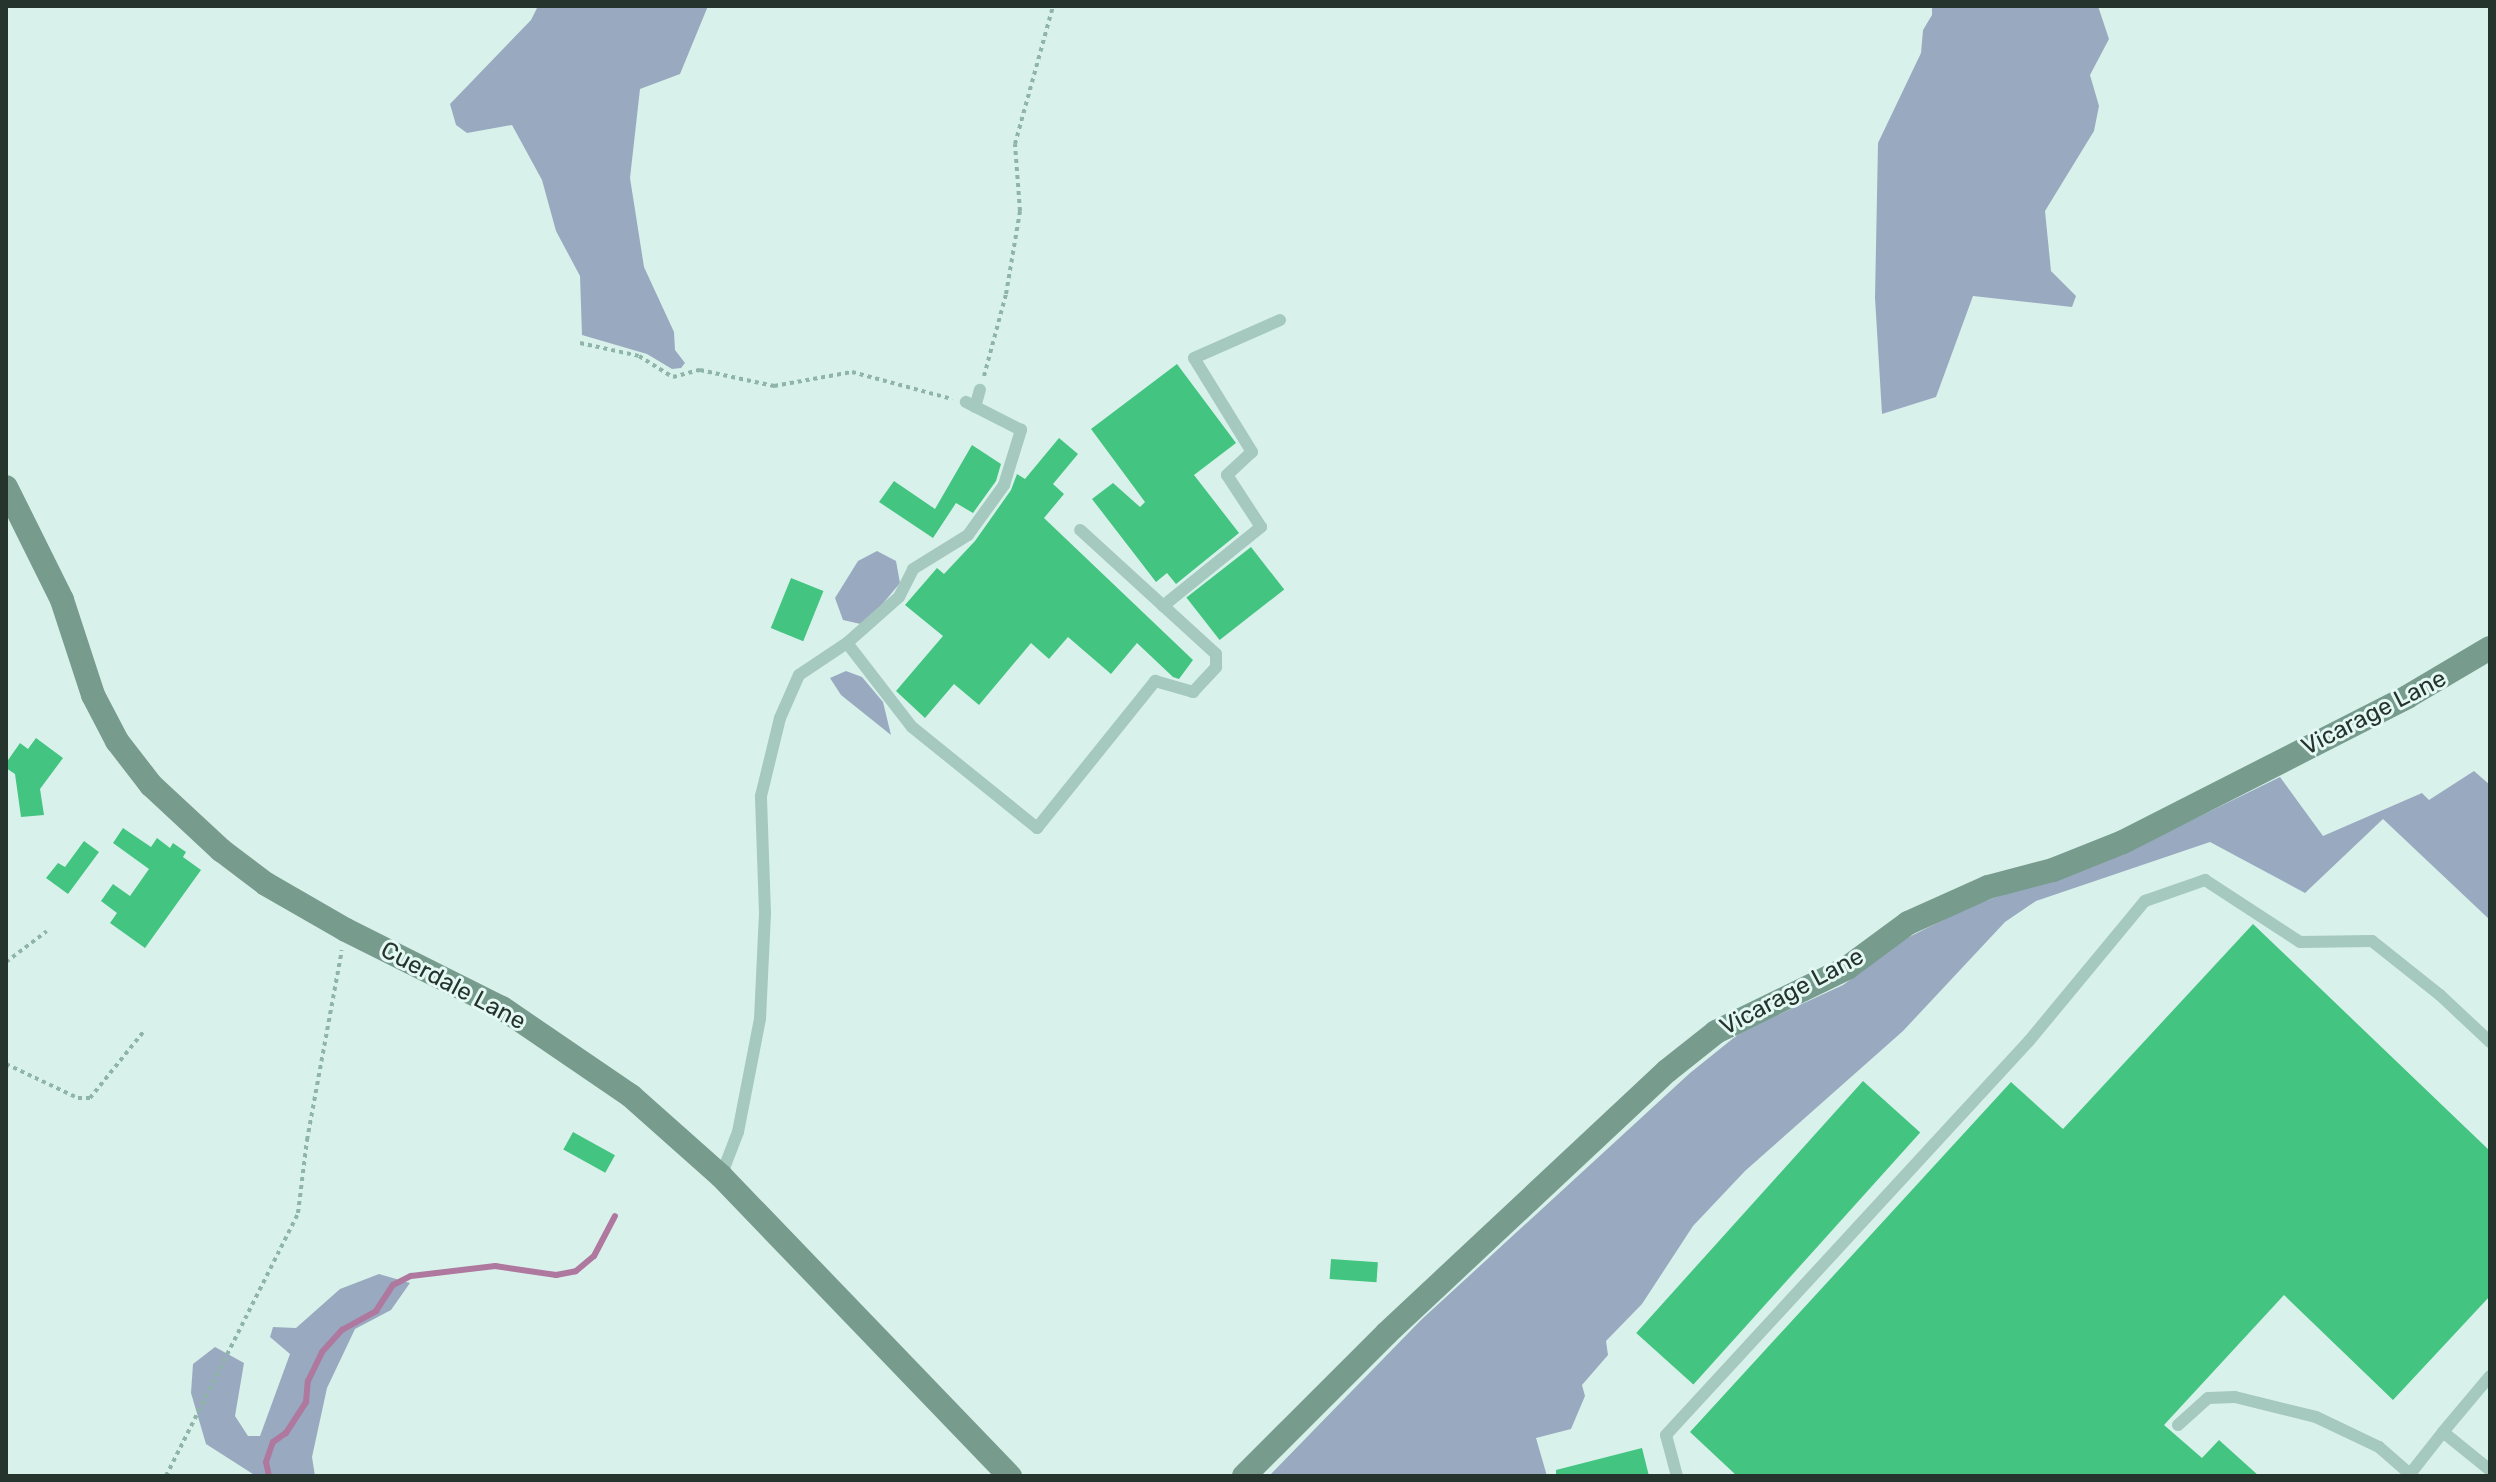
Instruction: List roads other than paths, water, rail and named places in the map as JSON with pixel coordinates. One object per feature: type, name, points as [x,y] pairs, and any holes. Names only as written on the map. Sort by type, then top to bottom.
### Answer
[{"type":"street","name":"Cuerdale Lane","points":[[6,487],[62,600],[93,695],[117,741],[151,785],[221,850],[266,884],[346,930],[502,1008],[631,1096],[721,1176],[1010,1476]]},
{"type":"street","name":"Vicarage Lane","points":[[1244,1476],[1387,1333],[1667,1071],[1716,1032],[1847,968],[1908,923],[1988,887],[2053,870],[2123,842],[2407,697],[2490,648]]},
{"type":"lane","points":[[1163,606],[1261,527],[1227,475],[1252,452],[1194,358],[1280,320]]},
{"type":"lane","points":[[721,1176],[738,1132],[760,1019],[765,913],[761,796],[769,756],[799,675],[847,643],[899,597],[913,569],[968,535],[1004,485],[1021,430],[970,404],[980,390]]},
{"type":"lane","points":[[847,643],[912,727],[1037,828],[1155,681],[1193,692],[1216,667],[1216,654],[1080,530]]},
{"type":"lane","points":[[1677,1476],[1666,1435],[2029,1041],[2145,901],[2205,880],[2300,942],[2372,941],[2440,995],[2490,1042]]},
{"type":"lane","points":[[2178,1425],[2208,1398],[2235,1397],[2316,1417],[2379,1447],[2410,1474],[2490,1376]]},
{"type":"lane","points":[[2443,1432],[2490,1470]]},
{"type":"waterway","points":[[269,1476],[266,1462],[273,1442],[286,1433],[306,1402],[308,1381],[322,1352],[342,1330],[376,1311],[393,1285],[411,1276],[495,1266],[556,1275],[576,1271],[594,1256],[615,1216]]}]
